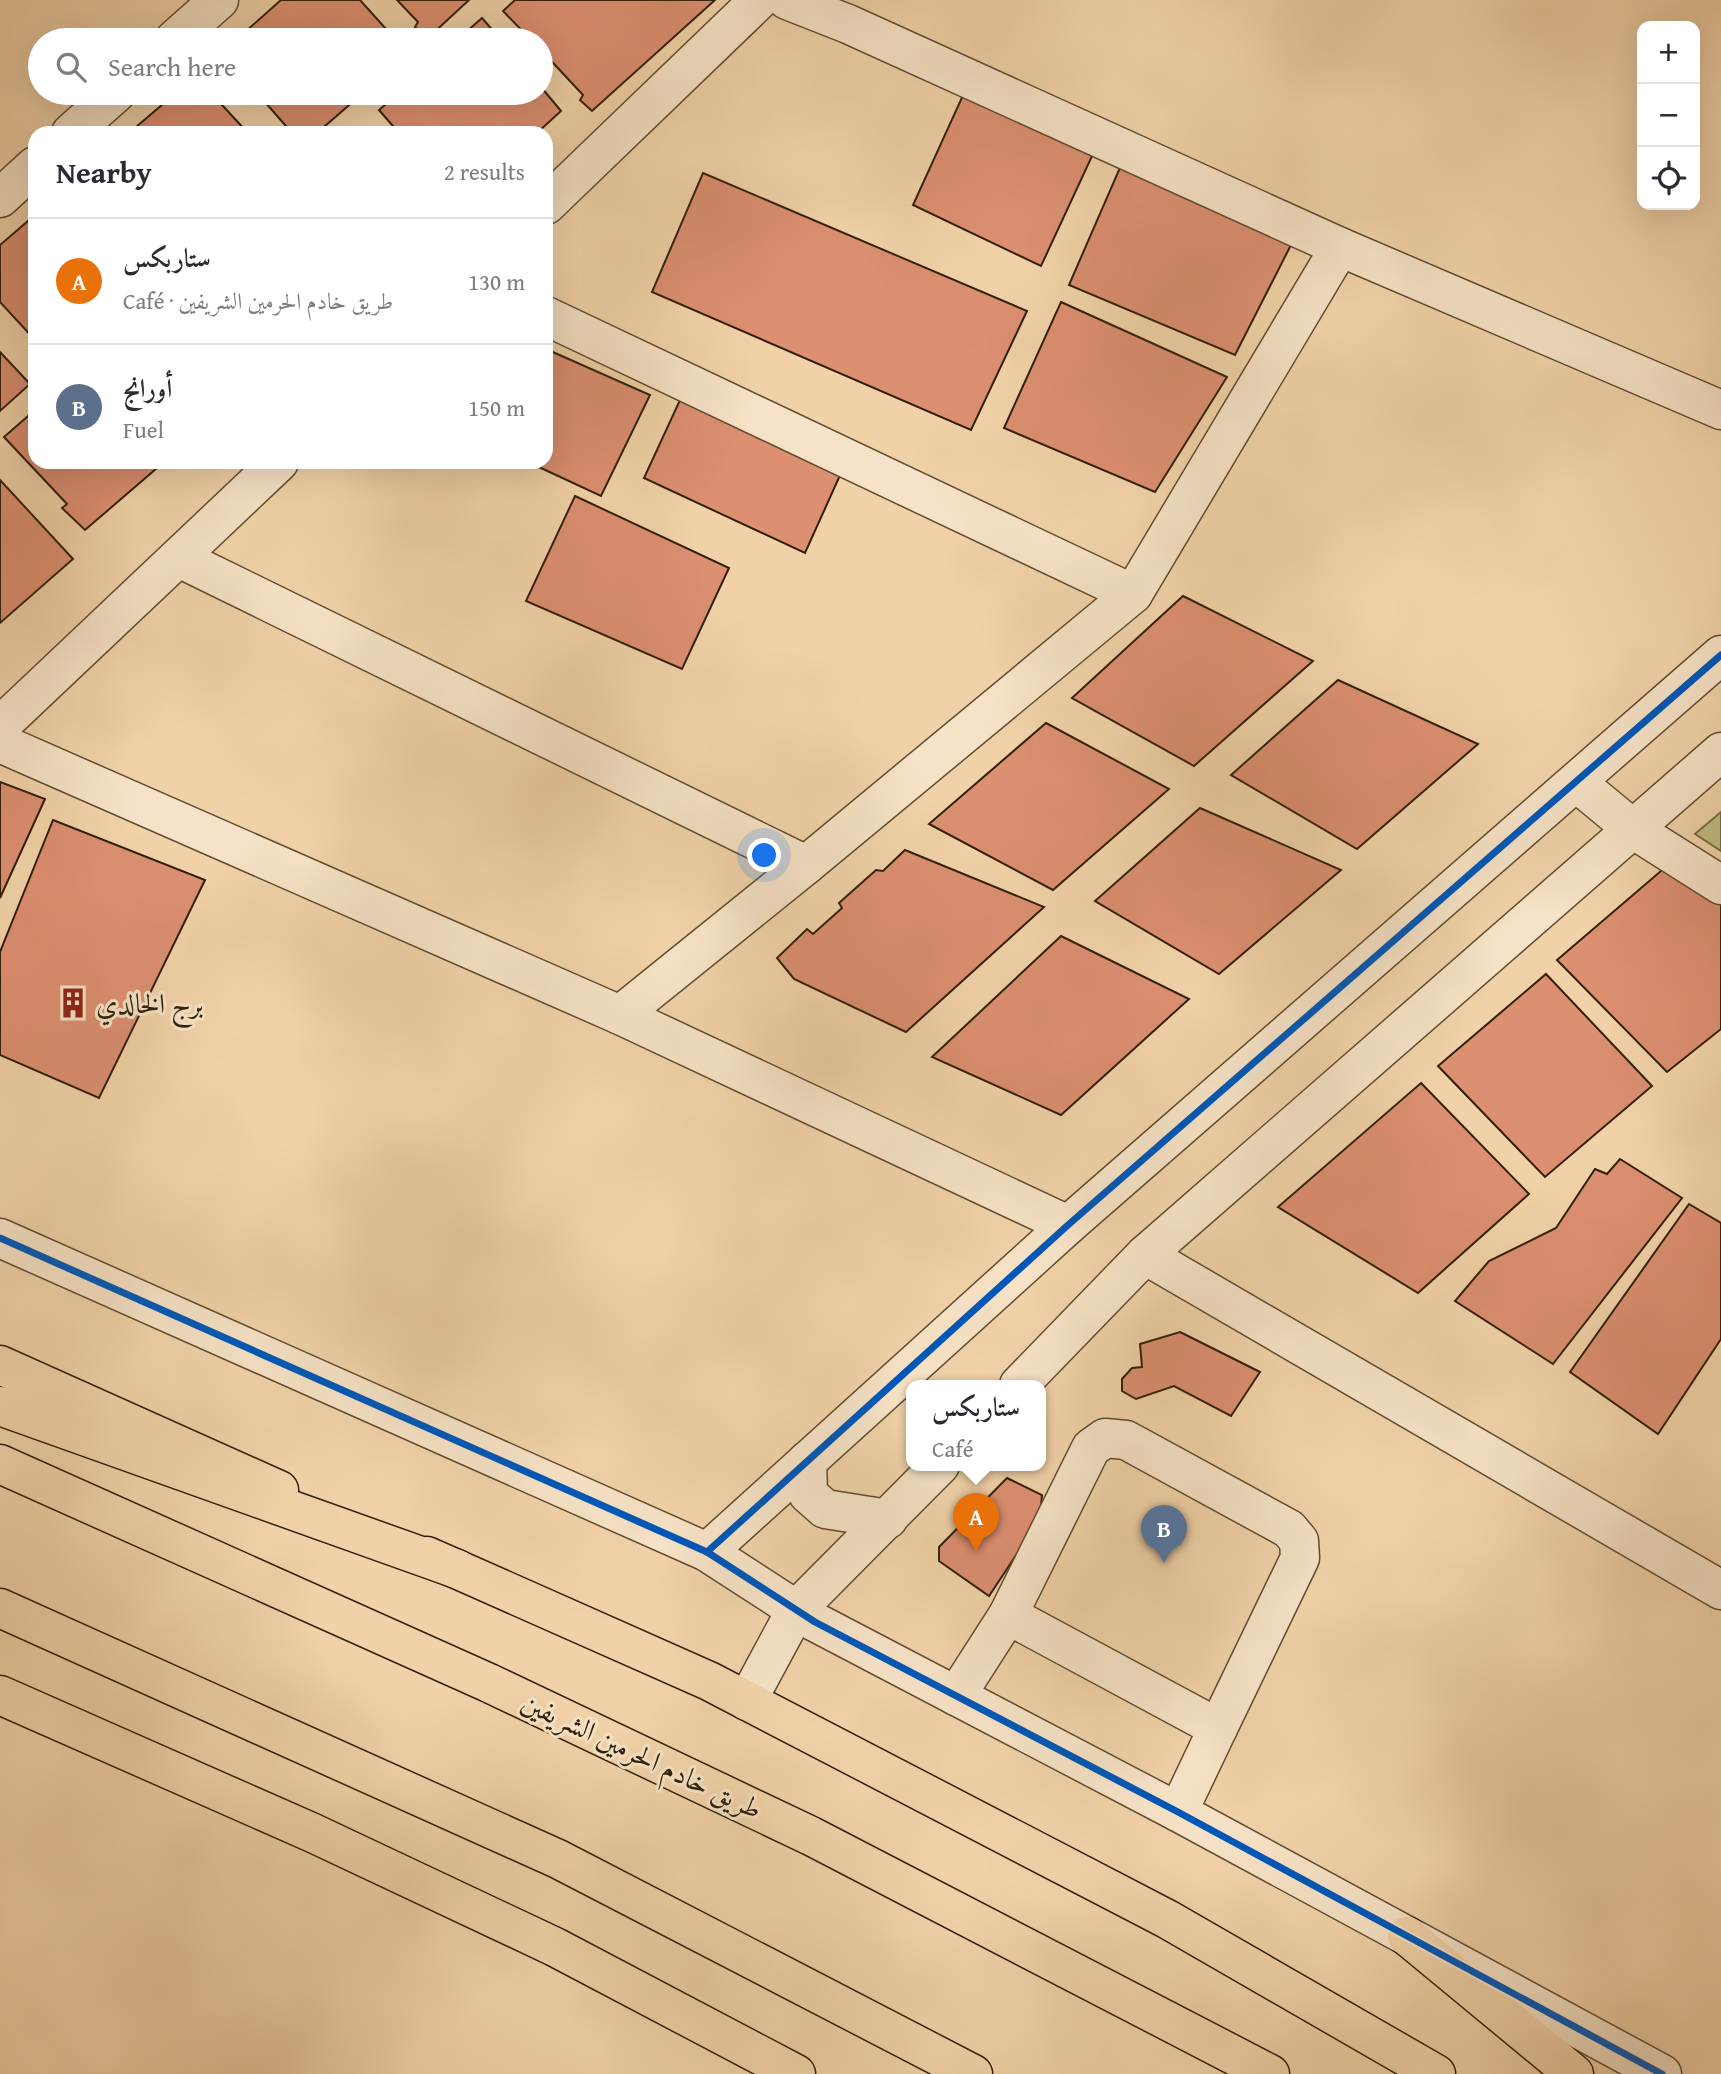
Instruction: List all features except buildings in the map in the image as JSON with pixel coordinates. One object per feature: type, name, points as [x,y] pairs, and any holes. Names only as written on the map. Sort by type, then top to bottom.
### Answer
[{"type":"main road","points":[[0,1365],[709,1681],[1167,1919],[1436,2074]]},
{"type":"main road","points":[[0,1406],[457,1569]]},
{"type":"main road","name":"طريق خادم الحرمين الشريفين","points":[[0,1464],[489,1683],[811,1836],[1270,2074]]},
{"type":"main road","points":[[0,1608],[558,1859],[974,2074]]},
{"type":"main road","points":[[0,1695],[313,1833],[555,1947],[796,2074]]},
{"type":"main road","points":[[1407,1936],[1574,2074]]},
{"type":"street","points":[[188,28],[219,0]]},
{"type":"street","points":[[553,198],[759,0]]},
{"type":"street","points":[[787,0],[861,12],[1340,247],[1721,410]]},
{"type":"street","points":[[79,126],[102,105]]},
{"type":"street","points":[[0,198],[28,172]]},
{"type":"street","points":[[620,1015],[1133,594],[1340,247]]},
{"type":"street","points":[[553,319],[1133,594]]},
{"type":"street","points":[[0,726],[272,469]]},
{"type":"street","points":[[179,558],[806,865]]},
{"type":"street","points":[[707,1552],[1068,1225],[1721,655]]},
{"type":"street","points":[[0,743],[620,1015],[1068,1225]]},
{"type":"street","points":[[1024,1380],[1145,1255],[1721,752]]},
{"type":"street","points":[[1576,782],[1634,830],[1721,885]]},
{"type":"street","points":[[0,1238],[707,1552],[796,1610],[1178,1812],[1662,2074]]},
{"type":"street","points":[[1145,1255],[1721,1590]]},
{"type":"street","points":[[957,1696],[1008,1615],[1091,1448],[1105,1438],[1126,1440],[1138,1446],[1289,1529],[1299,1541],[1300,1558],[1178,1812]]},
{"type":"street","points":[[807,1461],[808,1494],[825,1509],[888,1519]]},
{"type":"street","points":[[747,1701],[796,1610],[934,1471]]},
{"type":"street","points":[[1008,1615],[1218,1728]]},
{"type":"shaded area","points":[[1721,812],[1721,851],[1695,834]]},
{"type":"cycle path","points":[[707,1552],[1068,1225],[1721,655]]},
{"type":"cycle path","points":[[0,1238],[707,1552],[815,1622],[1178,1812],[1662,2074]]},
{"type":"place","name":"برج الخالدي","points":[[73,1003]]},
{"type":"place","name":"ستاربكس","points":[[976,1551]]},
{"type":"place","name":"أورانج","points":[[1164,1563]]}]
